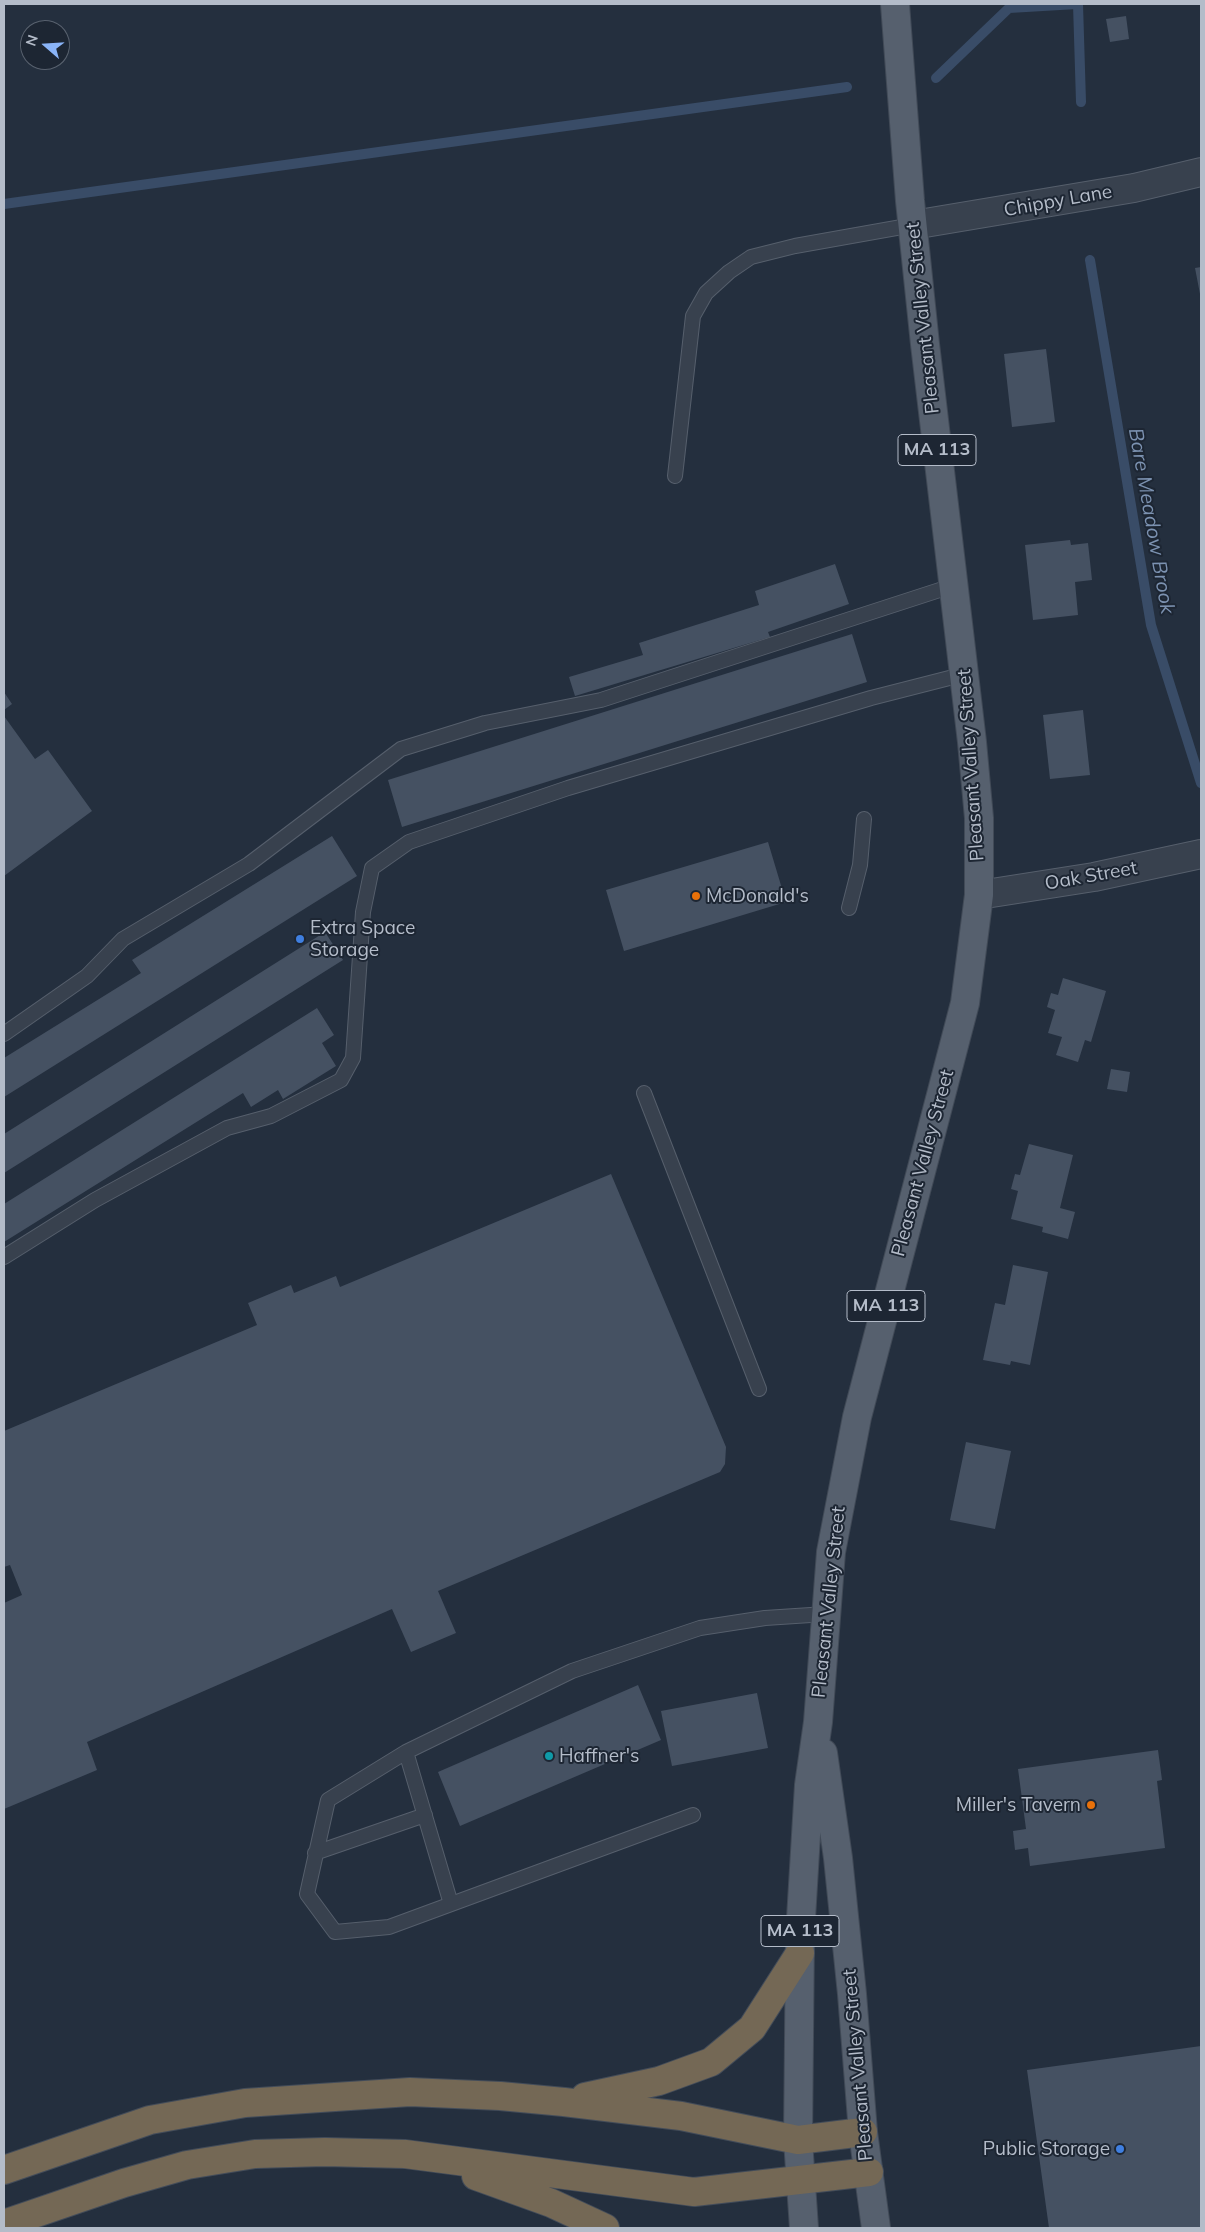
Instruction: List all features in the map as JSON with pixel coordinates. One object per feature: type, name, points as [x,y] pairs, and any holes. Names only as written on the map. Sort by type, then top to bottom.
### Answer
[{"type":"highway","points":[[564,2102],[659,2081],[711,2062],[752,2028],[800,1953]]},
{"type":"highway","points":[[4,2170],[150,2120],[245,2103],[410,2092],[500,2096],[681,2116],[798,2140],[863,2132]]},
{"type":"highway","points":[[4,2224],[124,2182],[188,2165],[255,2154],[325,2152],[405,2154],[694,2192],[869,2172]]},
{"type":"highway","points":[[425,2157],[551,2203],[605,2228]]},
{"type":"main road","name":"Pleasant Valley Street","points":[[804,2228],[798,2140],[800,1953],[809,1785],[818,1722],[832,1543],[857,1417],[965,1003],[979,895],[979,818],[965,674],[927,363],[913,225],[895,4]]},
{"type":"main road","name":"Pleasant Valley Street","points":[[818,1722],[838,1858],[852,1994],[863,2132],[876,2228]]},
{"type":"street","name":"Chippy Lane","points":[[913,225],[1134,188],[1201,172]]},
{"type":"street","name":"Oak Street","points":[[979,895],[1094,877],[1201,854]]},
{"type":"lane","points":[[675,476],[693,316],[706,293],[729,272],[751,257],[796,246],[913,225]]},
{"type":"lane","points":[[4,1034],[87,976],[123,939],[249,864],[401,749],[485,723],[601,700],[954,586]]},
{"type":"lane","points":[[4,1257],[95,1200],[227,1128],[271,1116],[341,1080],[353,1058],[363,912],[372,868],[409,842],[568,788],[871,698],[965,674]]},
{"type":"lane","points":[[849,908],[860,865],[864,819]]},
{"type":"lane","points":[[644,1093],[759,1389]]},
{"type":"lane","points":[[693,1815],[389,1927],[335,1932],[307,1894],[328,1800],[406,1752],[572,1671],[700,1628],[765,1618],[826,1614]]},
{"type":"lane","points":[[406,1752],[451,1904]]},
{"type":"lane","points":[[315,1853],[425,1816]]},
{"type":"building","points":[[1126,16],[1129,39],[1110,42],[1106,19]]},
{"type":"building","points":[[1201,267],[1201,294],[1200,294],[1195,268]]},
{"type":"building","points":[[1046,349],[1055,422],[1012,427],[1004,354]]},
{"type":"building","points":[[1070,540],[1071,545],[1088,543],[1092,580],[1075,582],[1078,615],[1033,620],[1025,545]]},
{"type":"building","points":[[835,564],[849,604],[768,632],[770,637],[575,696],[569,677],[643,655],[639,643],[759,605],[755,591]]},
{"type":"building","points":[[852,634],[867,682],[402,827],[388,780]]},
{"type":"building","points":[[4,692],[12,704],[4,710]]},
{"type":"building","points":[[1083,710],[1090,775],[1050,779],[1043,715]]},
{"type":"building","points":[[4,716],[35,759],[48,750],[92,811],[4,876]]},
{"type":"building","points":[[332,836],[357,876],[4,1097],[4,1058],[141,973],[132,960]]},
{"type":"building","name":"McDonald's","points":[[768,842],[786,902],[624,951],[606,890]]},
{"type":"building","points":[[325,932],[343,960],[4,1173],[4,1134]]},
{"type":"building","points":[[1063,978],[1106,991],[1091,1042],[1085,1040],[1078,1062],[1056,1055],[1062,1037],[1048,1033],[1055,1010],[1047,1007],[1051,993],[1058,995]]},
{"type":"building","points":[[317,1008],[334,1035],[322,1043],[336,1066],[283,1099],[278,1090],[251,1107],[243,1093],[4,1242],[4,1204]]},
{"type":"building","points":[[1111,1069],[1130,1072],[1127,1092],[1107,1089]]},
{"type":"building","points":[[1029,1144],[1073,1155],[1060,1208],[1075,1212],[1068,1239],[1042,1232],[1043,1227],[1011,1219],[1018,1191],[1011,1189],[1015,1174],[1020,1175]]},
{"type":"building","points":[[611,1174],[726,1447],[725,1464],[720,1472],[438,1591],[456,1633],[411,1652],[392,1609],[87,1742],[97,1770],[4,1809],[4,1603],[22,1595],[10,1565],[4,1567],[4,1431],[257,1325],[248,1303],[291,1285],[294,1293],[336,1276],[340,1287]]},
{"type":"building","points":[[1013,1265],[1048,1272],[1030,1365],[1011,1361],[1010,1365],[983,1360],[995,1303],[1005,1305]]},
{"type":"building","points":[[966,1442],[1011,1451],[995,1529],[950,1520]]},
{"type":"building","name":"Haffner's","points":[[638,1685],[661,1740],[460,1826],[438,1772]]},
{"type":"building","points":[[757,1693],[768,1748],[672,1766],[661,1711]]},
{"type":"building","name":"Miller's Tavern","points":[[1158,1750],[1162,1780],[1157,1781],[1165,1848],[1030,1866],[1028,1848],[1015,1850],[1013,1831],[1026,1829],[1018,1769]]},
{"type":"building","name":"Public Storage","points":[[1201,2046],[1201,2228],[1049,2228],[1027,2070]]},
{"type":"waterway","points":[[936,78],[1009,8],[1077,4]]},
{"type":"waterway","name":"Bare Meadow Brook","points":[[1078,4],[1081,102]]},
{"type":"waterway","points":[[4,204],[847,87]]},
{"type":"waterway","name":"Bare Meadow Brook","points":[[1090,260],[1151,625],[1201,783]]},
{"type":"place","name":"McDonald's","points":[[696,896]]},
{"type":"place","name":"Extra Space Storage","points":[[300,939]]},
{"type":"place","name":"Haffner's","points":[[549,1756]]},
{"type":"place","name":"Miller's Tavern","points":[[1091,1805]]},
{"type":"place","name":"Public Storage","points":[[1120,2149]]}]
